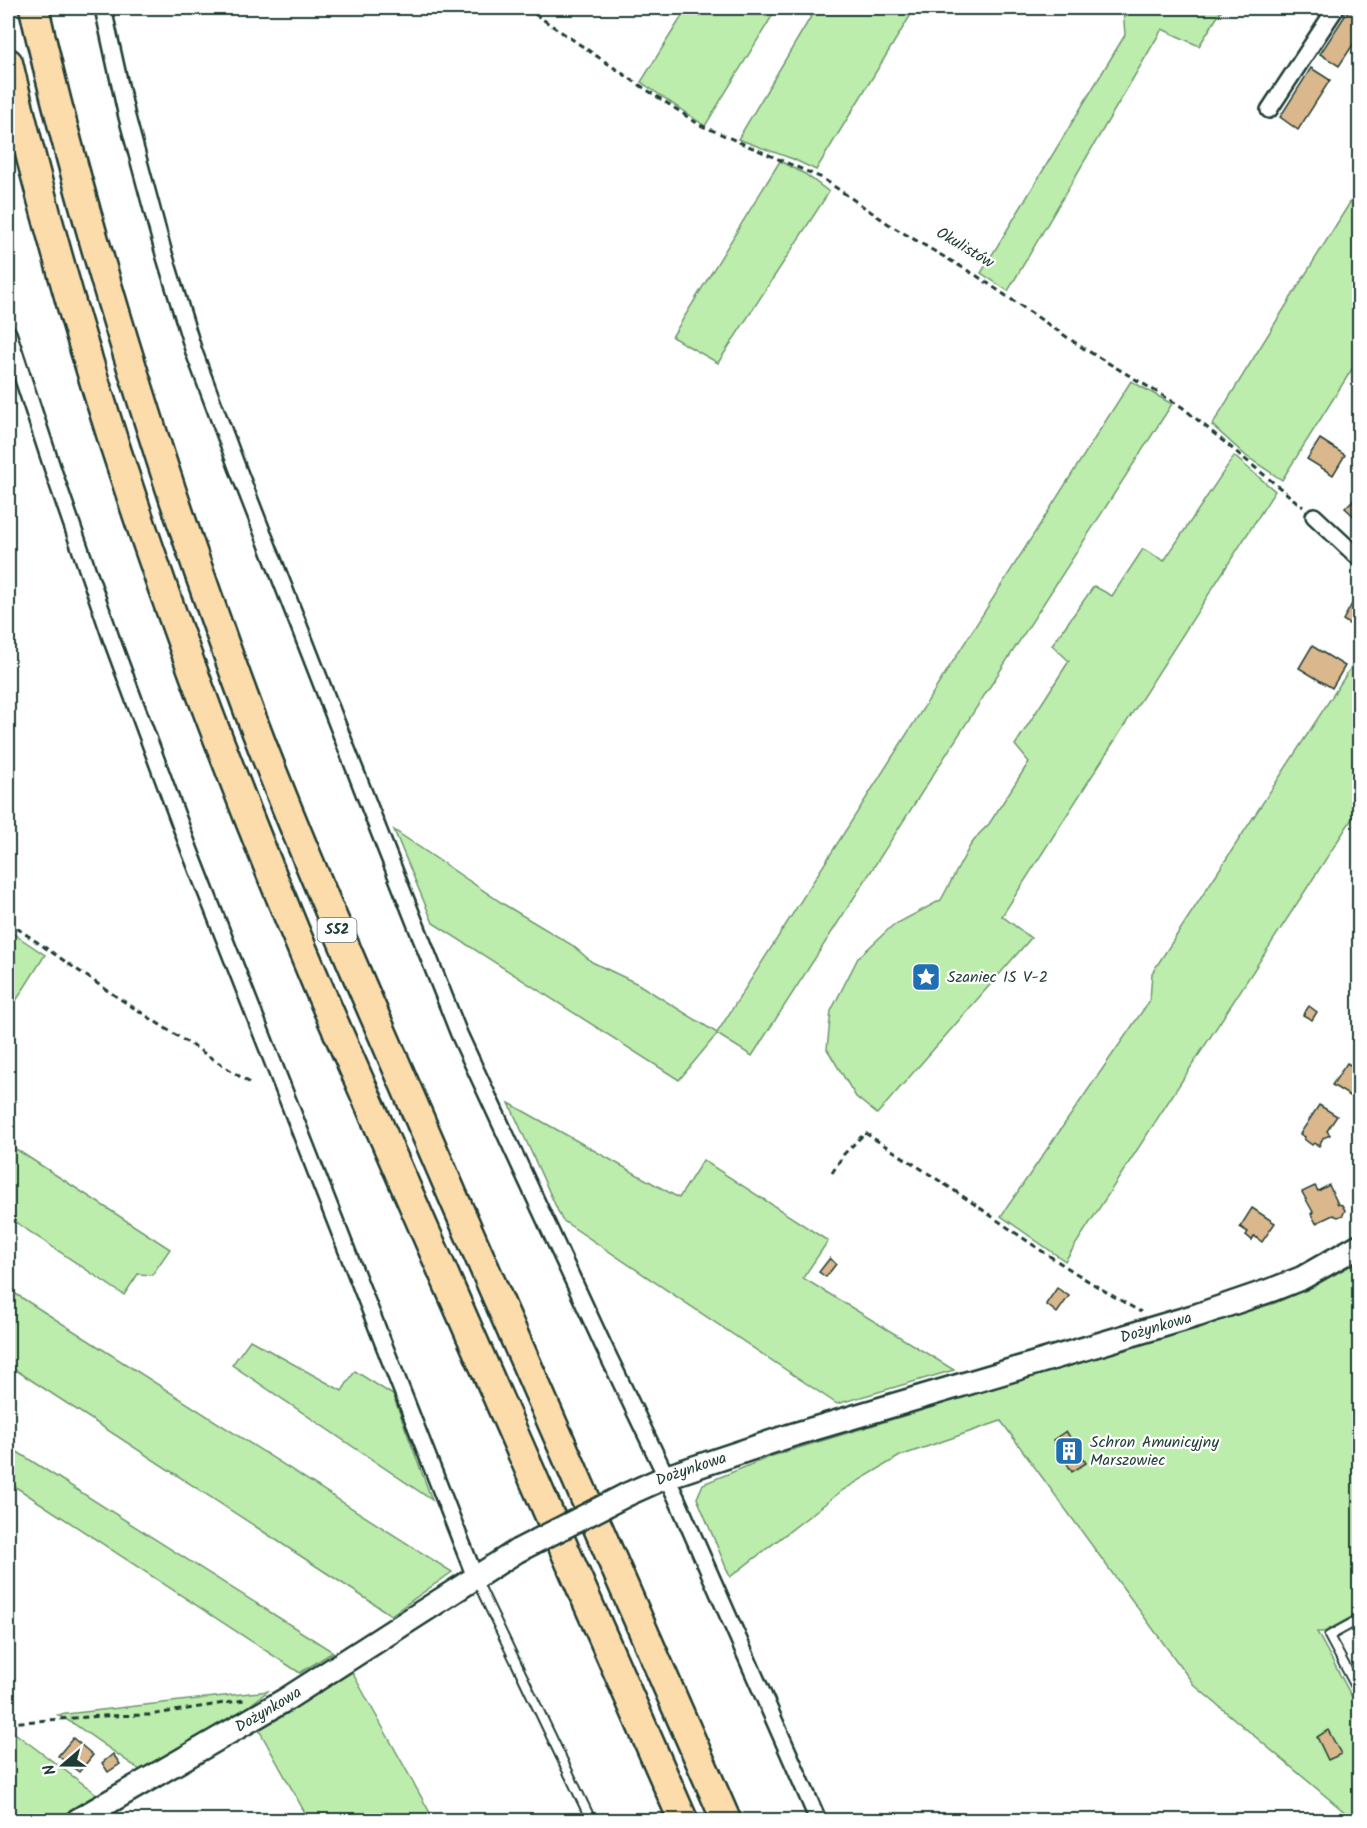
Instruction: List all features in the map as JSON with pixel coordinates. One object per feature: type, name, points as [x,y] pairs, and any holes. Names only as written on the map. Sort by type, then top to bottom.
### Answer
[{"type":"highway","name":"S52","points":[[34,8],[79,186],[117,319],[173,494],[245,701],[329,912],[726,1821]]},
{"type":"highway","name":"S52","points":[[8,63],[42,198],[100,400],[192,672],[271,875],[319,989],[683,1821]]},
{"type":"street","points":[[103,8],[127,117],[164,254],[194,352],[459,1034],[666,1477],[818,1821]]},
{"type":"street","points":[[1269,110],[1336,8]]},
{"type":"street","points":[[8,333],[46,452],[107,627],[174,809],[475,1577]]},
{"type":"street","points":[[1314,516],[1359,559]]},
{"type":"street","name":"Dożynkowa","points":[[78,1821],[285,1700],[517,1551],[628,1494],[666,1477],[789,1436],[1274,1289],[1302,1278],[1359,1245]]},
{"type":"lane","points":[[475,1577],[591,1821]]},
{"type":"lane","points":[[1359,1619],[1329,1636],[1359,1694]]},
{"type":"path","name":"Okulistów","points":[[526,8],[700,125],[822,178],[893,227],[977,276],[1083,348],[1174,402],[1314,516]]},
{"type":"path","points":[[8,922],[111,993],[250,1083]]},
{"type":"path","points":[[832,1173],[844,1154],[865,1133],[1105,1293],[1164,1324]]},
{"type":"path","points":[[8,1723],[149,1715],[251,1700]]},
{"type":"green space","points":[[687,8],[777,8],[705,126],[641,82]]},
{"type":"green space","points":[[816,8],[915,8],[816,170],[738,139]]},
{"type":"green space","points":[[1123,8],[1223,8],[1199,46],[1162,29],[1008,291],[981,273],[1125,35]]},
{"type":"green space","points":[[780,161],[805,174],[829,192],[718,363],[672,337]]},
{"type":"green space","points":[[1359,188],[1359,358],[1282,480],[1246,456],[1212,425]]},
{"type":"green space","points":[[1131,381],[1172,404],[752,1056],[717,1034],[679,1080],[433,923],[394,830],[505,905],[572,945],[592,962],[638,984],[717,1033]]},
{"type":"green space","points":[[1234,456],[1275,491],[1002,916],[1031,938],[877,1114],[856,1097],[827,1049],[831,1011],[858,958],[892,926],[941,900],[970,846],[989,824],[1029,762],[1015,745],[1069,661],[1052,645],[1094,586],[1112,596],[1143,549],[1164,561]]},
{"type":"green space","points":[[1359,655],[1359,808],[1065,1261],[1001,1216],[1150,1000],[1152,973]]},
{"type":"green space","points":[[8,930],[45,955],[16,1001],[8,996]]},
{"type":"green space","points":[[509,1103],[679,1198],[703,1160],[828,1241],[803,1278],[954,1370],[837,1404],[562,1220]]},
{"type":"green space","points":[[8,1144],[170,1249],[152,1275],[138,1274],[124,1295],[8,1217]]},
{"type":"green space","points":[[1359,1261],[1359,1613],[1324,1632],[1317,1632],[1359,1710],[1359,1820],[1354,1820],[1194,1685],[1001,1421],[900,1456],[843,1490],[730,1577],[697,1498],[703,1484],[772,1456],[1275,1303],[1312,1287]]},
{"type":"green space","points":[[8,1289],[452,1572],[391,1615],[8,1365]]},
{"type":"green space","points":[[250,1340],[342,1391],[355,1371],[393,1395],[432,1500],[232,1365]]},
{"type":"green space","points":[[8,1446],[333,1652],[300,1673],[8,1482]]},
{"type":"green space","points":[[352,1672],[434,1820],[309,1820],[258,1728]]},
{"type":"green space","points":[[268,1691],[244,1710],[143,1772],[58,1715]]},
{"type":"green space","points":[[8,1728],[98,1795],[57,1820],[8,1820]]},
{"type":"building","points":[[1350,8],[1360,10],[1360,34],[1339,66],[1320,54]]},
{"type":"building","points":[[1311,68],[1330,80],[1298,130],[1280,117]]},
{"type":"building","points":[[1320,439],[1345,455],[1333,475],[1307,459]]},
{"type":"building","points":[[1360,493],[1360,522],[1345,508]]},
{"type":"building","points":[[1353,602],[1360,606],[1360,631],[1343,620]]},
{"type":"building","points":[[1312,646],[1345,666],[1332,688],[1299,668]]},
{"type":"building","points":[[1309,1006],[1317,1012],[1312,1020],[1303,1015]]},
{"type":"building","points":[[1347,1063],[1360,1071],[1360,1090],[1358,1093],[1354,1090],[1350,1096],[1332,1085]]},
{"type":"building","points":[[1319,1105],[1337,1116],[1327,1131],[1330,1135],[1323,1138],[1319,1146],[1314,1143],[1312,1145],[1300,1134]]},
{"type":"building","points":[[1329,1185],[1338,1204],[1342,1205],[1345,1210],[1343,1215],[1338,1217],[1333,1215],[1316,1223],[1302,1192],[1315,1186],[1318,1191]]},
{"type":"building","points":[[1252,1208],[1275,1223],[1262,1242],[1254,1236],[1252,1240],[1246,1235],[1248,1232],[1240,1227]]},
{"type":"building","points":[[830,1258],[836,1264],[826,1277],[819,1272]]},
{"type":"building","points":[[1057,1288],[1069,1296],[1057,1313],[1046,1304]]},
{"type":"building","name":"Schron Amunicyjny Marszowiec","points":[[1066,1431],[1086,1463],[1072,1472],[1053,1440]]},
{"type":"building","points":[[1328,1730],[1341,1754],[1328,1760],[1317,1737]]},
{"type":"building","points":[[73,1738],[93,1755],[79,1772],[58,1756]]},
{"type":"building","points":[[113,1754],[120,1764],[108,1772],[102,1763]]},
{"type":"place","name":"Szaniec IS V-2","points":[[926,977]]},
{"type":"place","name":"Schron Amunicyjny Marszowiec","points":[[1069,1451]]}]
